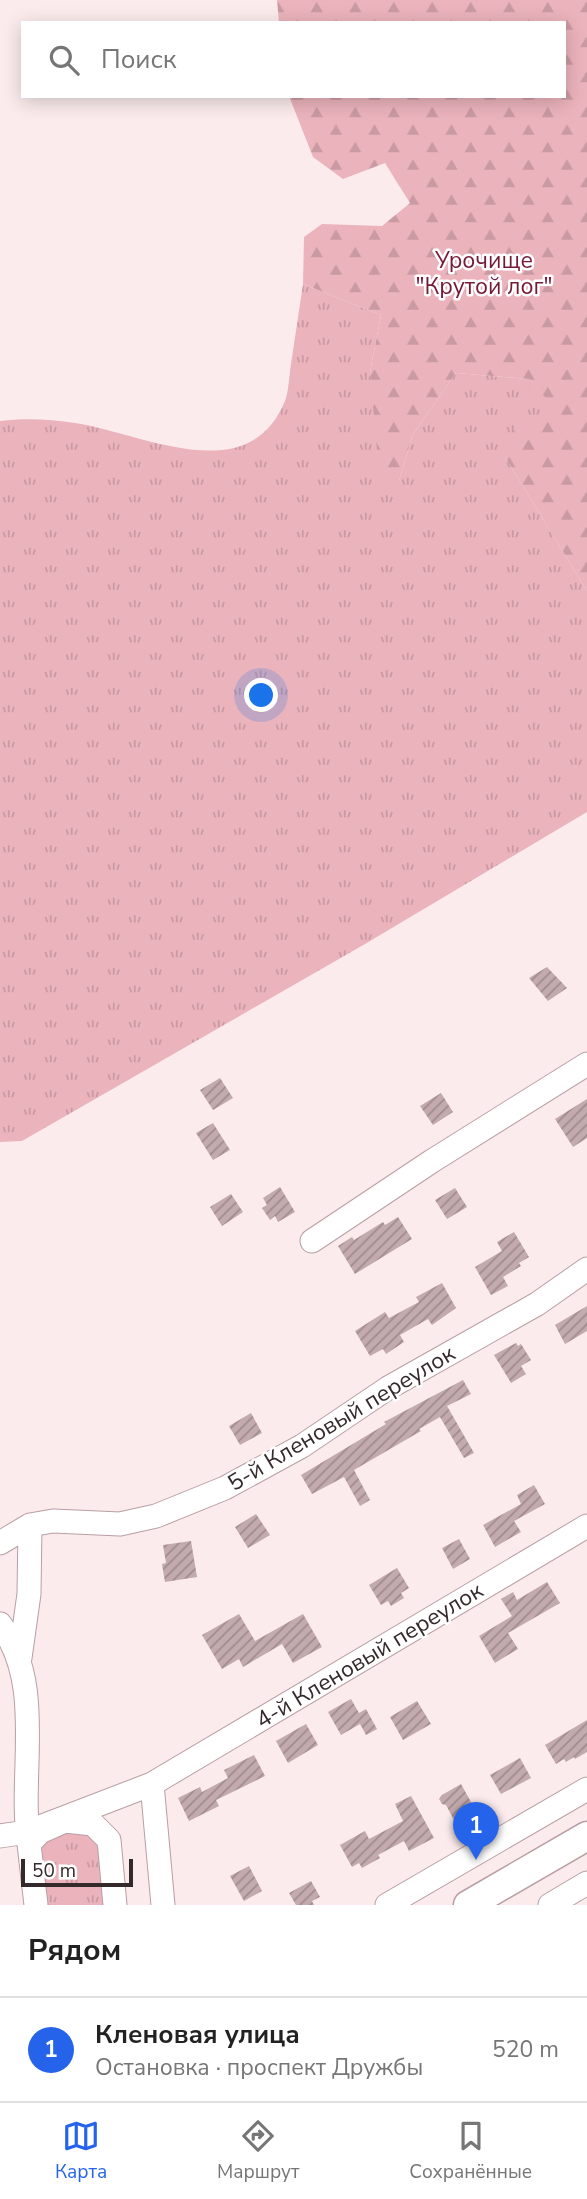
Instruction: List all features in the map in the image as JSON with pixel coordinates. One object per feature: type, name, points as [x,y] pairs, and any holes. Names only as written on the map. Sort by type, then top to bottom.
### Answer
[{"type":"main road","points":[[468,1905],[587,1836]]},
{"type":"street","points":[[313,1241],[432,1161],[587,1064]]},
{"type":"street","name":"5-й Кленовый переулок","points":[[0,1543],[30,1525],[53,1521],[120,1524],[156,1516],[225,1488],[302,1446],[388,1388],[537,1304],[587,1269]]},
{"type":"street","points":[[20,1660],[29,1594],[30,1525]]},
{"type":"street","name":"4-й Кленовый переулок","points":[[28,1838],[152,1784],[587,1526]]},
{"type":"street","points":[[0,1624],[20,1660],[26,1688],[28,1838],[36,1905]]},
{"type":"street","points":[[152,1784],[163,1905]]},
{"type":"street","points":[[387,1905],[587,1789]]},
{"type":"street","points":[[0,1836],[28,1838],[65,1821],[93,1824],[109,1840],[115,1905]]},
{"type":"street","points":[[550,1905],[587,1883]]},
{"type":"green space","name":"Урочище \"Крутой лог\"","points":[[277,0],[587,0],[587,591],[505,457],[517,422],[559,413],[529,379],[456,373],[413,434],[399,481],[380,483],[370,372],[381,315],[303,284],[304,237],[322,224],[382,226],[410,203],[385,163],[343,179],[313,157],[290,98],[566,98],[566,21],[279,21]]},
{"type":"green space","points":[[303,284],[381,315],[370,372],[399,481],[413,434],[456,373],[529,379],[560,413],[505,457],[587,591],[587,812],[365,944],[22,1141],[0,1142],[0,421],[37,419],[75,423],[191,450],[220,450],[246,444],[268,428],[285,401]]},
{"type":"green space","points":[[66,1829],[89,1832],[98,1846],[105,1905],[45,1905],[38,1848],[46,1839]]},
{"type":"building","points":[[547,967],[567,988],[548,1001],[529,978]]},
{"type":"building","points":[[220,1078],[233,1098],[213,1110],[200,1090]]},
{"type":"building","points":[[441,1093],[453,1112],[433,1125],[420,1106]]},
{"type":"building","points":[[587,1099],[587,1138],[573,1147],[555,1119]]},
{"type":"building","points":[[213,1123],[230,1150],[213,1160],[196,1133]]},
{"type":"building","points":[[280,1187],[295,1212],[278,1222],[275,1216],[270,1220],[262,1208],[267,1205],[263,1198]]},
{"type":"building","points":[[455,1188],[467,1207],[447,1219],[435,1200]]},
{"type":"building","points":[[231,1194],[243,1212],[222,1226],[210,1207]]},
{"type":"building","points":[[398,1217],[412,1239],[355,1274],[338,1246]]},
{"type":"building","points":[[514,1232],[529,1257],[519,1263],[521,1266],[503,1277],[508,1286],[491,1295],[475,1267],[502,1251],[497,1242]]},
{"type":"building","points":[[442,1283],[456,1308],[432,1325],[428,1319],[400,1335],[404,1342],[386,1354],[383,1349],[370,1356],[355,1331],[385,1312],[389,1318],[419,1302],[416,1297]]},
{"type":"building","points":[[587,1306],[587,1331],[565,1344],[555,1325]]},
{"type":"building","points":[[516,1343],[518,1346],[521,1344],[531,1360],[521,1366],[526,1374],[511,1383],[494,1355]]},
{"type":"building","points":[[463,1380],[471,1394],[447,1406],[474,1453],[464,1458],[440,1417],[354,1470],[370,1500],[360,1506],[344,1477],[312,1494],[301,1475],[386,1424],[384,1422]]},
{"type":"building","points":[[251,1413],[262,1433],[240,1445],[229,1426]]},
{"type":"building","points":[[534,1485],[545,1504],[514,1521],[521,1532],[495,1547],[483,1525],[521,1504],[517,1495]]},
{"type":"building","points":[[256,1514],[270,1535],[248,1548],[235,1527]]},
{"type":"building","points":[[459,1539],[470,1559],[453,1569],[442,1548]]},
{"type":"building","points":[[191,1541],[197,1577],[165,1582],[163,1545]]},
{"type":"building","points":[[397,1568],[409,1588],[401,1593],[404,1598],[391,1606],[388,1601],[381,1605],[369,1585]]},
{"type":"building","points":[[547,1582],[560,1603],[508,1633],[518,1649],[495,1663],[479,1636],[512,1616],[501,1599],[513,1592],[517,1600]]},
{"type":"building","points":[[239,1614],[255,1641],[303,1614],[322,1647],[293,1663],[282,1644],[243,1667],[239,1659],[222,1669],[202,1635]]},
{"type":"building","points":[[351,1699],[359,1713],[366,1709],[377,1729],[366,1735],[360,1724],[341,1735],[328,1712]]},
{"type":"building","points":[[417,1701],[431,1724],[403,1740],[390,1717]]},
{"type":"building","points":[[587,1720],[587,1752],[575,1759],[574,1757],[566,1762],[564,1759],[556,1764],[545,1745]]},
{"type":"building","points":[[306,1724],[318,1745],[288,1763],[276,1741]]},
{"type":"building","points":[[254,1755],[265,1776],[216,1800],[219,1806],[189,1821],[178,1798],[200,1787],[202,1792],[228,1778],[224,1770]]},
{"type":"building","points":[[520,1758],[531,1778],[501,1794],[490,1775]]},
{"type":"building","points":[[461,1784],[476,1811],[455,1822],[446,1805],[439,1799]]},
{"type":"building","points":[[411,1796],[434,1838],[409,1851],[404,1841],[378,1855],[380,1858],[362,1868],[359,1863],[352,1867],[340,1845],[365,1831],[369,1839],[403,1821],[395,1804]]},
{"type":"building","points":[[249,1866],[262,1891],[244,1901],[230,1876]]},
{"type":"building","points":[[311,1881],[320,1897],[312,1901],[314,1905],[296,1905],[289,1893]]},
{"type":"place","name":"Кленовая улица","points":[[476,1860]]}]
